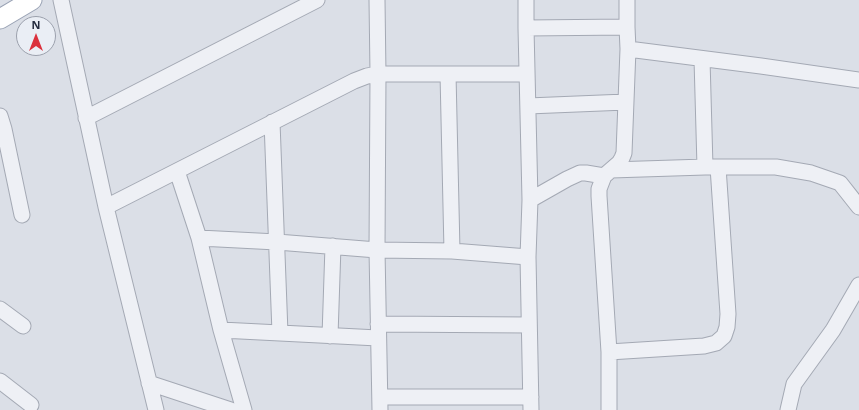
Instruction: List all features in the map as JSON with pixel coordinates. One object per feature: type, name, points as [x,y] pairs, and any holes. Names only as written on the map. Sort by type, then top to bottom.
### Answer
[{"type":"main road","points":[[0,19],[32,0]]},
{"type":"street","points":[[61,0],[106,207],[156,410]]},
{"type":"street","points":[[86,118],[317,0]]},
{"type":"street","points":[[377,0],[378,331],[380,403],[531,403],[528,257],[530,200],[526,0]]},
{"type":"street","points":[[609,410],[609,352],[599,188],[608,173],[619,163],[624,153],[628,49],[627,0]]},
{"type":"street","points":[[526,28],[628,27]]},
{"type":"street","points":[[628,49],[859,80]]},
{"type":"street","points":[[609,352],[704,346],[716,343],[724,336],[727,327],[728,314],[702,59]]},
{"type":"street","points":[[106,207],[272,122],[366,76],[378,74],[527,74]]},
{"type":"street","points":[[448,74],[452,251]]},
{"type":"street","points":[[528,106],[626,102]]},
{"type":"street","points":[[0,116],[22,215]]},
{"type":"street","points":[[272,122],[280,333]]},
{"type":"street","points":[[530,200],[574,175],[586,173],[712,167],[776,167],[811,173],[840,183],[859,207]]},
{"type":"street","points":[[177,171],[199,238],[221,330],[244,410]]},
{"type":"street","points":[[199,238],[277,242],[378,250],[452,251],[528,257]]},
{"type":"street","points":[[330,336],[333,246]]},
{"type":"street","points":[[788,410],[794,384],[833,330],[859,284]]},
{"type":"street","points":[[0,309],[23,326]]},
{"type":"street","points":[[221,330],[330,336],[378,331],[529,325]]},
{"type":"street","points":[[0,381],[31,405]]},
{"type":"street","points":[[149,383],[231,410]]}]
